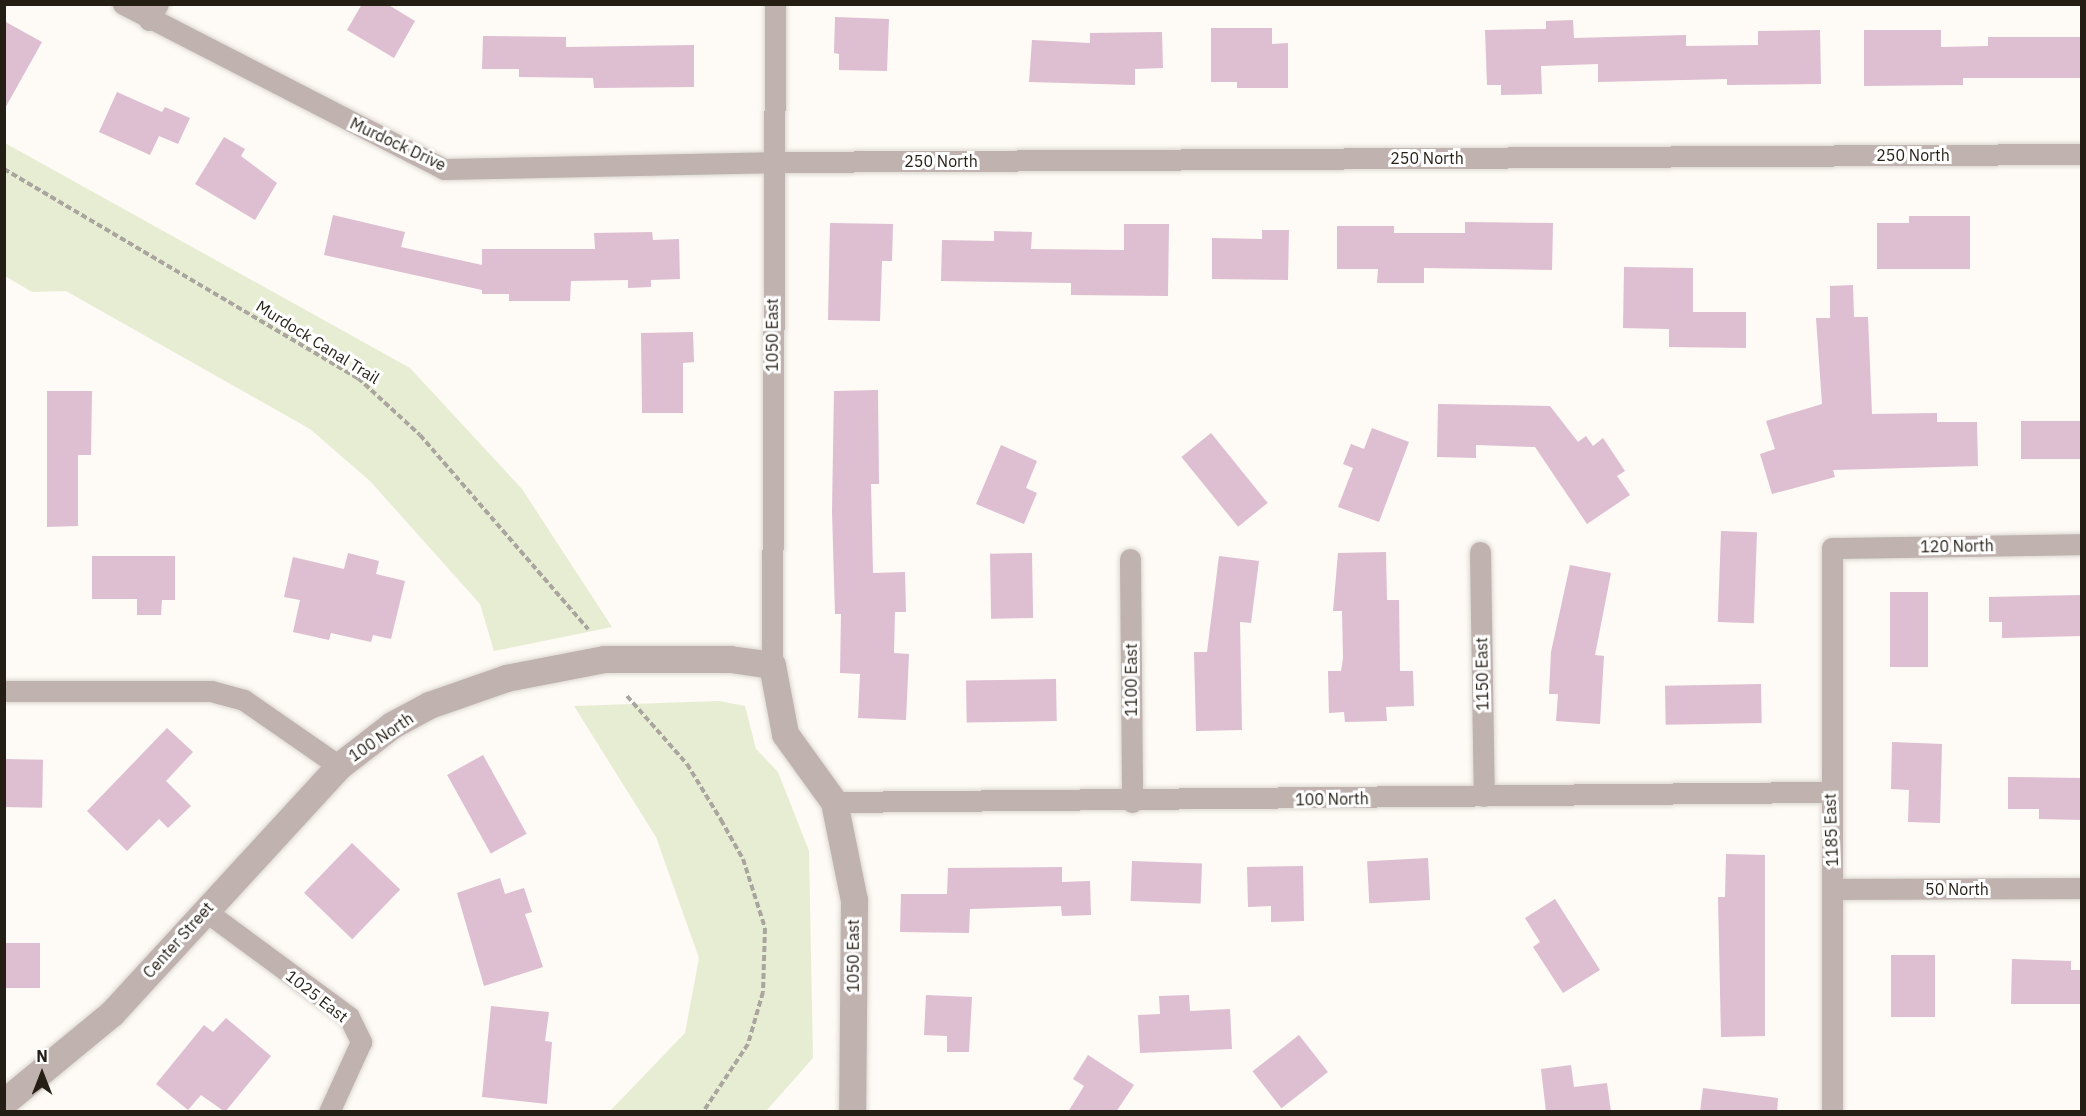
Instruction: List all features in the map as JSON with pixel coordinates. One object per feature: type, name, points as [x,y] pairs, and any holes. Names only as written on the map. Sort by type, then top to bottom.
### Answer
[{"type":"street","name":"Murdock Drive","points":[[123,4],[154,12],[444,169],[772,162]]},
{"type":"street","name":"1050 East","points":[[772,665],[772,162],[775,4]]},
{"type":"street","name":"250 North","points":[[772,162],[2082,154]]},
{"type":"street","name":"120 North","points":[[1832,548],[2082,544]]},
{"type":"street","name":"1185 East","points":[[1832,548],[1830,792],[1833,889],[1832,1112]]},
{"type":"street","name":"1150 East","points":[[1480,552],[1484,796]]},
{"type":"street","name":"1100 East","points":[[1130,559],[1132,802]]},
{"type":"street","name":"100 North","points":[[4,691],[211,691],[244,700],[339,766],[392,725],[429,705],[506,678],[604,659],[730,659],[772,665]]},
{"type":"street","points":[[772,665],[785,734],[834,802]]},
{"type":"street","name":"Center Street","points":[[4,1102],[112,1013],[204,910],[339,766]]},
{"type":"street","name":"100 North","points":[[834,802],[1132,802],[1830,792]]},
{"type":"street","name":"1050 East","points":[[834,802],[854,900],[852,1112]]},
{"type":"street","name":"50 North","points":[[1833,889],[2082,888]]},
{"type":"street","name":"1025 East","points":[[204,910],[349,1017],[361,1042],[329,1112]]},
{"type":"path","name":"Murdock Canal Trail","points":[[4,169],[358,378],[420,435],[588,629]]},
{"type":"path","points":[[627,696],[687,764],[721,820],[743,859],[765,928],[763,992],[748,1044],[703,1112]]},
{"type":"green space","points":[[5,143],[410,368],[522,489],[612,627],[494,651],[480,604],[370,481],[310,429],[66,291],[32,292],[5,276]]},
{"type":"green space","points":[[719,701],[745,706],[756,749],[778,772],[809,851],[813,1058],[766,1111],[610,1111],[685,1033],[699,958],[656,837],[574,706]]},
{"type":"building","points":[[362,4],[387,4],[415,21],[394,58],[347,30]]},
{"type":"building","points":[[835,17],[889,19],[887,71],[839,70],[839,54],[834,53]]},
{"type":"building","points":[[1573,20],[1574,38],[1686,35],[1686,46],[1758,45],[1758,31],[1820,30],[1821,84],[1727,85],[1727,79],[1598,82],[1598,64],[1541,66],[1542,94],[1501,95],[1501,85],[1487,85],[1485,30],[1546,29],[1546,21]]},
{"type":"building","points":[[4,21],[42,42],[4,110]]},
{"type":"building","points":[[1211,28],[1272,28],[1272,44],[1288,43],[1288,88],[1237,88],[1237,82],[1211,82]]},
{"type":"building","points":[[1864,30],[1941,30],[1941,47],[1988,46],[1988,37],[2082,37],[2082,78],[1963,78],[1963,85],[1864,86]]},
{"type":"building","points":[[1162,32],[1163,68],[1135,69],[1135,85],[1029,82],[1032,40],[1090,43],[1090,33]]},
{"type":"building","points":[[483,36],[566,37],[566,47],[694,45],[694,87],[594,88],[593,78],[519,77],[519,69],[482,69]]},
{"type":"building","points":[[117,92],[162,112],[165,107],[190,118],[178,144],[159,136],[150,155],[99,132]]},
{"type":"building","points":[[224,137],[245,149],[241,156],[277,183],[255,220],[195,184]]},
{"type":"building","points":[[333,215],[405,232],[401,247],[482,265],[482,249],[595,249],[594,233],[652,232],[653,240],[679,239],[680,279],[651,280],[651,287],[628,288],[628,280],[571,281],[570,301],[509,301],[509,294],[482,294],[482,290],[324,255]]},
{"type":"building","points":[[1909,216],[1970,216],[1970,269],[1877,269],[1877,223],[1909,223]]},
{"type":"building","points":[[1465,222],[1553,223],[1552,270],[1424,268],[1424,283],[1377,283],[1378,269],[1337,269],[1337,226],[1394,226],[1394,233],[1465,233]]},
{"type":"building","points":[[830,223],[893,224],[892,261],[882,261],[880,321],[828,320]]},
{"type":"building","points":[[1124,224],[1169,224],[1168,296],[1071,295],[1071,283],[941,281],[942,240],[994,241],[994,231],[1032,232],[1031,249],[1124,250]]},
{"type":"building","points":[[1262,230],[1289,230],[1288,280],[1212,279],[1212,238],[1262,239]]},
{"type":"building","points":[[1624,267],[1693,268],[1693,312],[1746,312],[1746,348],[1669,347],[1669,329],[1623,328]]},
{"type":"building","points":[[1853,285],[1854,317],[1868,317],[1872,414],[1937,413],[1937,422],[1977,422],[1978,466],[1833,470],[1835,477],[1772,494],[1760,454],[1775,449],[1766,421],[1822,404],[1816,318],[1830,318],[1830,286]]},
{"type":"building","points":[[693,332],[694,362],[683,363],[683,413],[642,413],[641,333]]},
{"type":"building","points":[[878,390],[879,484],[871,484],[873,573],[905,572],[906,612],[895,612],[894,653],[909,654],[906,720],[858,718],[860,674],[840,673],[841,614],[835,614],[832,511],[834,391]]},
{"type":"building","points":[[47,391],[92,391],[91,455],[78,455],[78,526],[47,527]]},
{"type":"building","points":[[1438,404],[1550,406],[1578,442],[1586,436],[1593,446],[1603,438],[1625,471],[1617,476],[1630,495],[1587,524],[1535,447],[1476,445],[1476,458],[1437,457]]},
{"type":"building","points":[[2021,421],[2082,421],[2082,459],[2021,459]]},
{"type":"building","points":[[1372,428],[1409,442],[1379,522],[1338,507],[1353,468],[1343,464],[1351,444],[1364,449]]},
{"type":"building","points":[[1211,433],[1268,503],[1238,527],[1181,457]]},
{"type":"building","points":[[1001,445],[1037,461],[1026,488],[1037,493],[1024,524],[976,504]]},
{"type":"building","points":[[1721,531],[1757,532],[1754,623],[1718,622]]},
{"type":"building","points":[[1386,552],[1387,600],[1399,600],[1400,671],[1413,671],[1414,706],[1386,707],[1387,721],[1345,722],[1344,712],[1329,713],[1328,671],[1341,671],[1343,658],[1342,611],[1333,611],[1338,553]]},
{"type":"building","points":[[348,553],[379,561],[376,574],[405,581],[391,639],[373,635],[371,642],[331,633],[329,640],[293,632],[300,600],[284,597],[293,557],[344,569]]},
{"type":"building","points":[[1032,553],[1033,618],[991,619],[990,554]]},
{"type":"building","points":[[92,556],[175,556],[175,600],[162,600],[161,615],[137,615],[137,599],[92,599]]},
{"type":"building","points":[[1219,556],[1259,561],[1251,623],[1240,622],[1242,730],[1196,731],[1194,652],[1207,652]]},
{"type":"building","points":[[1570,565],[1611,573],[1595,655],[1604,656],[1600,724],[1556,721],[1558,694],[1549,694],[1551,652]]},
{"type":"building","points":[[1890,592],[1928,592],[1928,667],[1890,667]]},
{"type":"building","points":[[2082,595],[2082,636],[2002,638],[2002,622],[1989,622],[1989,597]]},
{"type":"building","points":[[1056,679],[1057,721],[967,723],[966,681]]},
{"type":"building","points":[[1761,684],[1762,723],[1666,725],[1665,686]]},
{"type":"building","points":[[167,728],[193,752],[166,781],[191,806],[168,828],[159,819],[127,851],[87,811]]},
{"type":"building","points":[[1892,742],[1942,744],[1940,823],[1908,822],[1909,790],[1891,789]]},
{"type":"building","points":[[483,755],[527,834],[491,854],[447,775]]},
{"type":"building","points":[[4,759],[43,760],[42,808],[4,807]]},
{"type":"building","points":[[2008,777],[2082,778],[2082,820],[2039,819],[2039,809],[2008,809]]},
{"type":"building","points":[[352,843],[400,890],[352,939],[304,893]]},
{"type":"building","points":[[1726,854],[1765,855],[1765,1036],[1721,1037],[1718,897],[1725,897]]},
{"type":"building","points":[[1428,858],[1430,900],[1369,903],[1367,861]]},
{"type":"building","points":[[1132,861],[1202,863],[1201,903],[1131,901]]},
{"type":"building","points":[[1303,866],[1304,921],[1271,922],[1271,906],[1248,907],[1247,867]]},
{"type":"building","points":[[1062,867],[1062,882],[1090,881],[1091,915],[1062,916],[1061,906],[970,909],[969,933],[900,932],[901,894],[947,894],[948,868]]},
{"type":"building","points":[[500,878],[505,894],[524,888],[532,912],[525,914],[543,967],[484,986],[457,893]]},
{"type":"building","points":[[1555,899],[1600,970],[1563,993],[1533,947],[1540,942],[1525,918]]},
{"type":"building","points":[[4,943],[40,943],[40,988],[4,988]]},
{"type":"building","points":[[1891,955],[1935,955],[1935,1017],[1891,1017]]},
{"type":"building","points":[[2012,959],[2071,961],[2071,970],[2082,970],[2082,1004],[2011,1004]]},
{"type":"building","points":[[926,995],[972,997],[969,1052],[947,1052],[947,1036],[924,1035]]},
{"type":"building","points":[[1189,995],[1190,1011],[1230,1009],[1232,1049],[1140,1053],[1138,1015],[1160,1014],[1159,996]]},
{"type":"building","points":[[491,1006],[549,1012],[545,1041],[552,1042],[547,1104],[482,1097]]},
{"type":"building","points":[[226,1018],[271,1056],[225,1112],[201,1095],[188,1110],[156,1084],[204,1025],[213,1032]]},
{"type":"building","points":[[1299,1035],[1328,1072],[1281,1108],[1253,1071]]},
{"type":"building","points":[[1088,1055],[1134,1085],[1116,1112],[1068,1112],[1084,1086],[1073,1079]]},
{"type":"building","points":[[1571,1065],[1574,1087],[1607,1083],[1611,1112],[1546,1112],[1541,1069]]},
{"type":"building","points":[[1703,1088],[1778,1098],[1777,1112],[1700,1112]]}]
